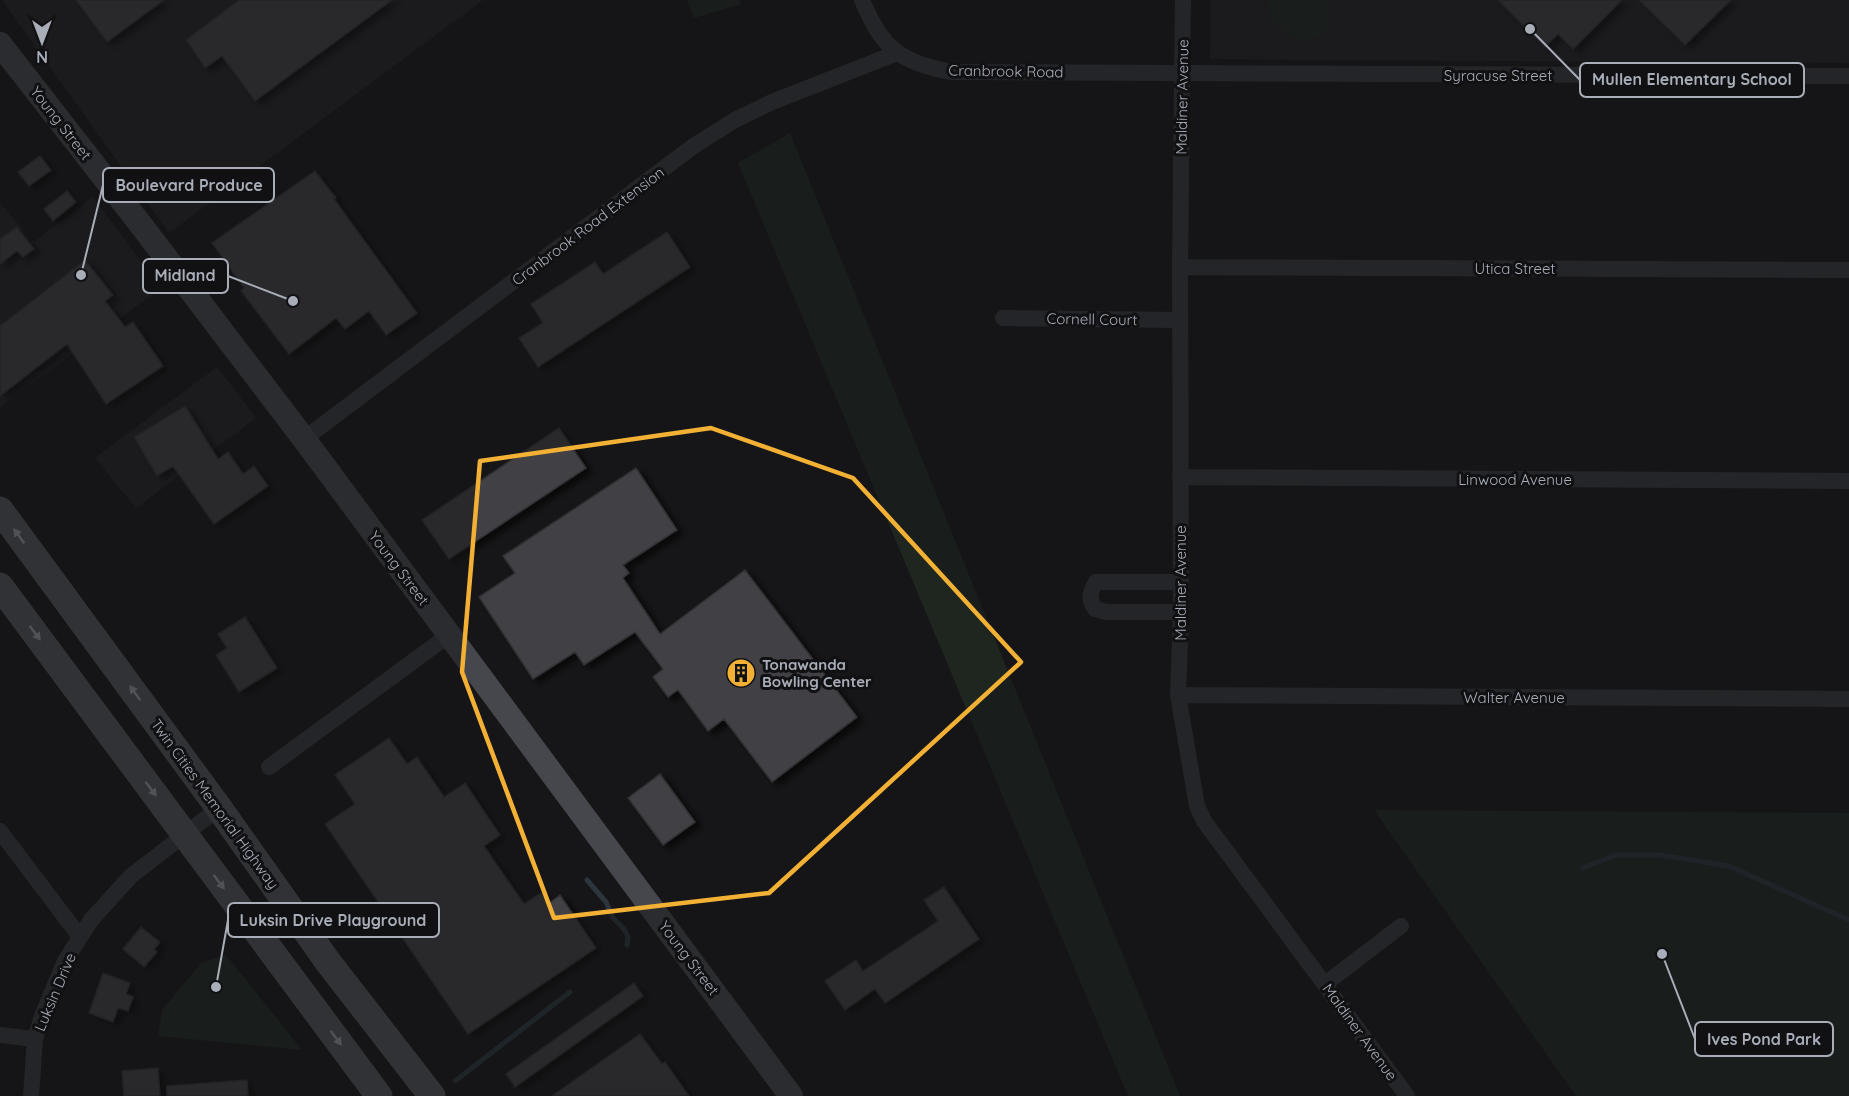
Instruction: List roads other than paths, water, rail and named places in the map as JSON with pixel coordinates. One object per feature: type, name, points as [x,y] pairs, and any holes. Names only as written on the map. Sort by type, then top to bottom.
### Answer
[{"type":"main road","name":"Twin Cities Memorial Highway","points":[[0,510],[219,808],[328,962],[432,1096]]},
{"type":"main road","points":[[0,586],[379,1096]]},
{"type":"street","name":"Cranbrook Road","points":[[862,0],[872,24],[883,40],[897,53],[928,68],[951,72],[1182,73]]},
{"type":"street","name":"Maldiner Avenue","points":[[1183,0],[1180,267],[1181,612],[1178,695],[1197,806],[1204,821],[1407,1096]]},
{"type":"street","name":"Young Street","points":[[0,44],[304,439],[791,1096]]},
{"type":"street","name":"Cranbrook Road Extension","points":[[304,439],[695,145],[735,120],[772,102],[897,53]]},
{"type":"street","name":"Syracuse Street","points":[[1182,73],[1849,76]]},
{"type":"street","name":"Utica Street","points":[[1180,267],[1849,270]]},
{"type":"street","name":"Cornell Court","points":[[1003,318],[1180,320]]},
{"type":"street","name":"Linwood Avenue","points":[[1180,477],[1849,481]]},
{"type":"street","points":[[1181,582],[1096,582],[1091,591],[1090,602],[1095,609],[1107,612],[1181,612]]},
{"type":"street","points":[[269,767],[449,635]]},
{"type":"street","name":"Walter Avenue","points":[[1178,695],[1849,699]]},
{"type":"street","name":"Luksin Drive","points":[[31,1096],[35,1039],[42,1016],[65,962],[80,937],[103,905],[131,876],[219,808]]},
{"type":"street","points":[[0,831],[80,937]]},
{"type":"street","points":[[1325,984],[1401,926]]},
{"type":"street","points":[[0,1035],[35,1039]]},
{"type":"waterway","points":[[1583,868],[1616,855],[1660,855],[1729,866],[1849,920]]},
{"type":"waterway","points":[[587,880],[606,902],[613,918],[624,929],[628,937],[627,945]]},
{"type":"waterway","points":[[455,1081],[570,992]]},
{"type":"place","name":"Mullen Elementary School","points":[[1530,29]]},
{"type":"place","name":"Boulevard Produce","points":[[81,275]]},
{"type":"place","name":"Midland","points":[[293,301]]},
{"type":"place","name":"Tonawanda Bowling Center","points":[[741,673]]},
{"type":"place","name":"Ives Pond Park","points":[[1662,954]]},
{"type":"place","name":"Luksin Drive Playground","points":[[216,987]]}]
